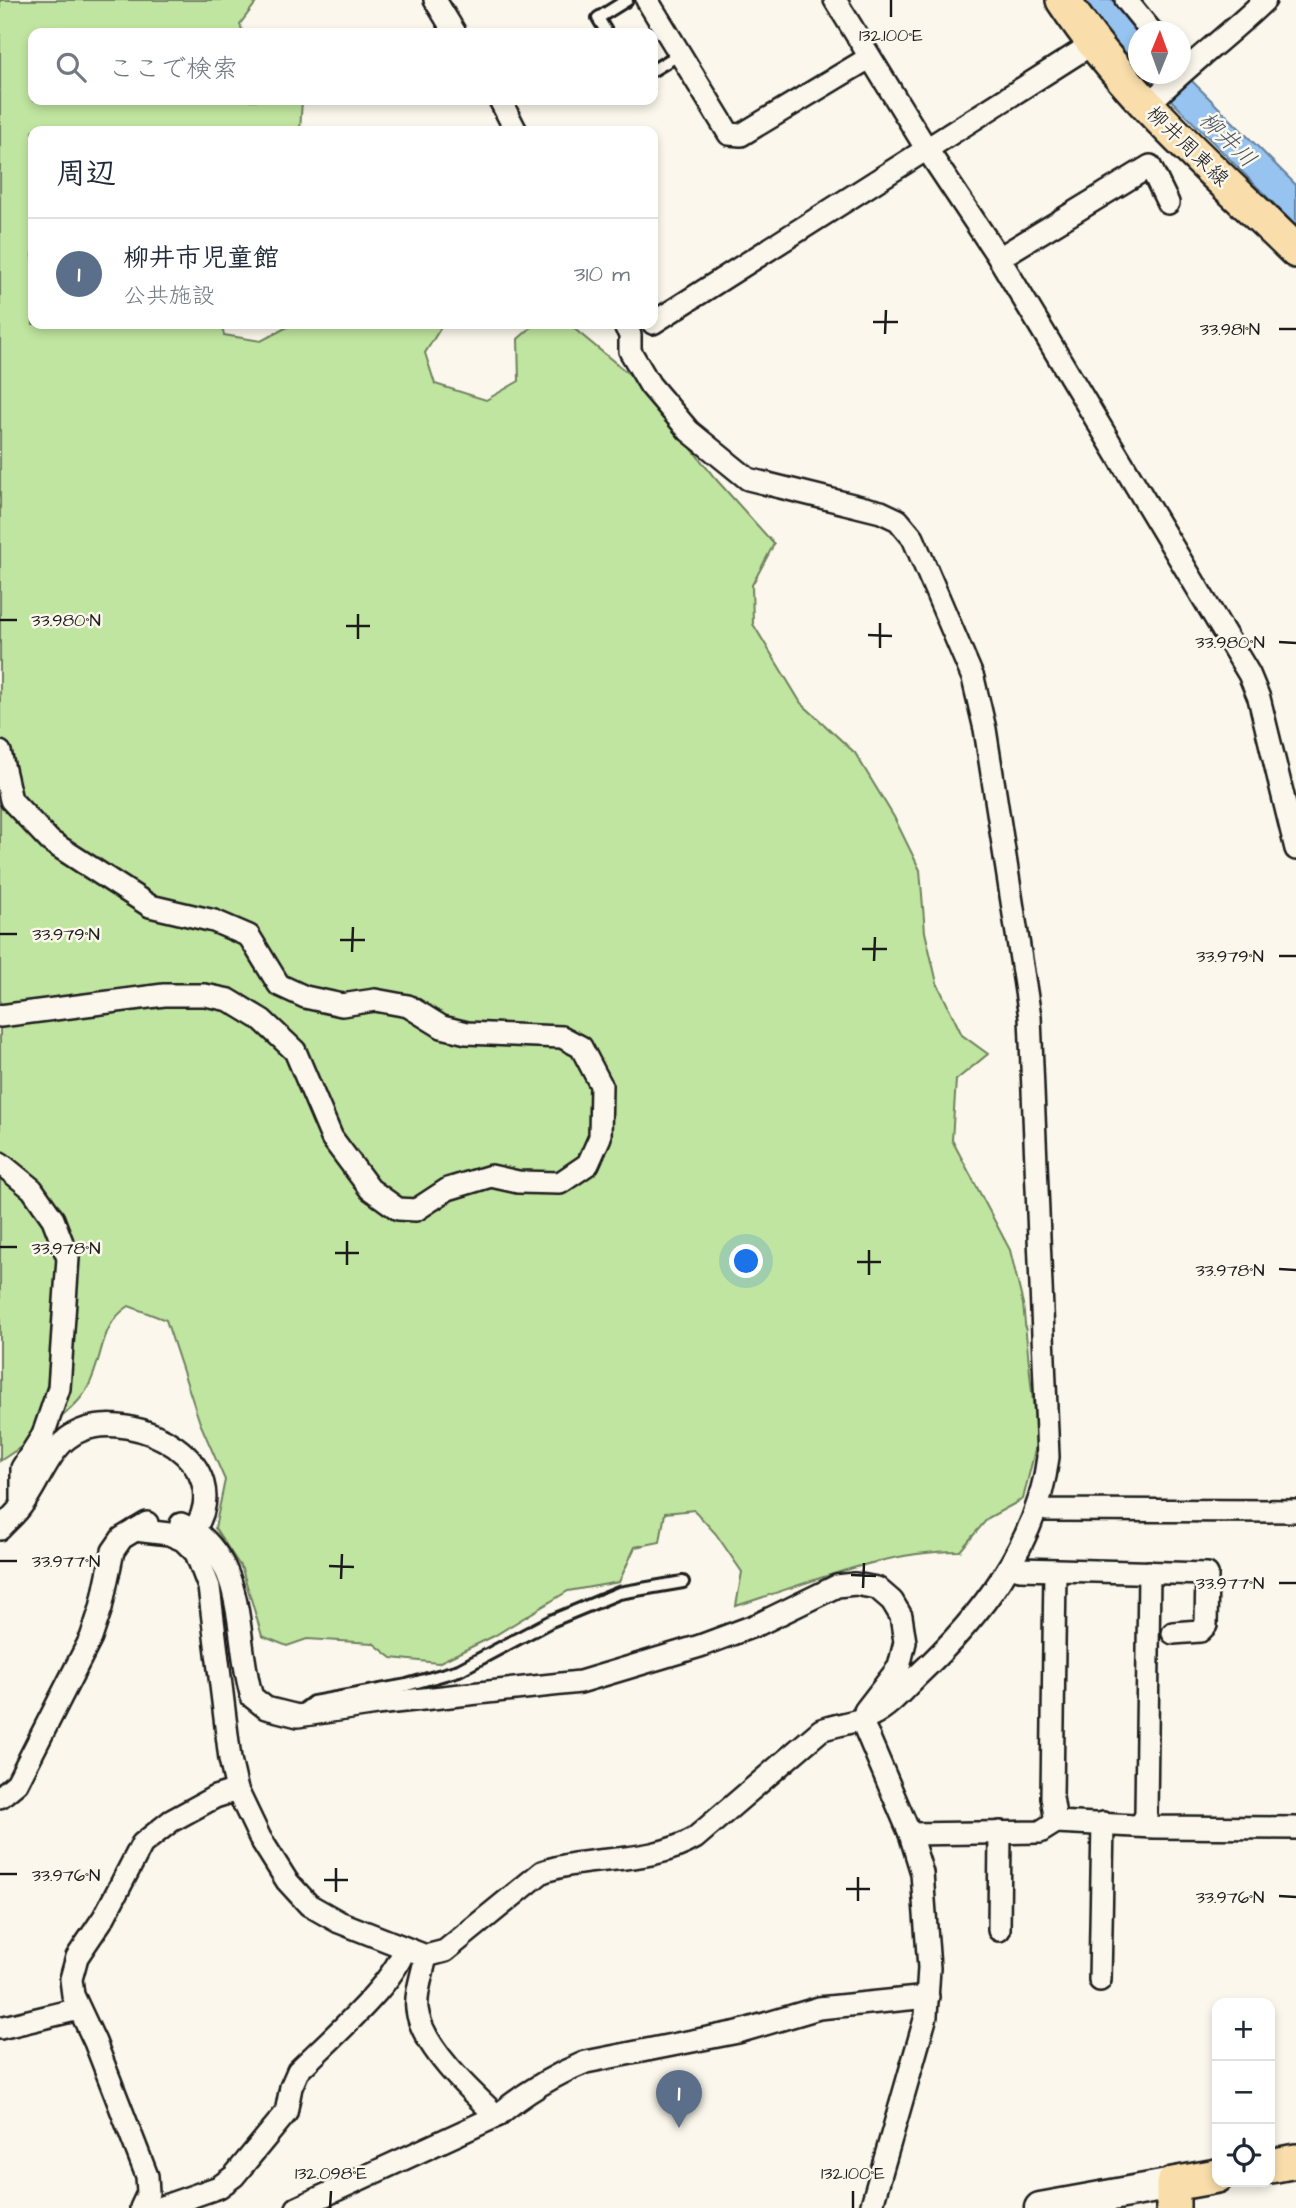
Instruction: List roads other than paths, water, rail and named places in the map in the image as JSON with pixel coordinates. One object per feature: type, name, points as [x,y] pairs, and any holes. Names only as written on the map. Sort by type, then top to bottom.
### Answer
[{"type":"main road","name":"柳井周東線","points":[[1063,0],[1092,44],[1153,101],[1296,251]]},
{"type":"main road","points":[[1275,2165],[1296,2161]]},
{"type":"main road","points":[[1173,2196],[1212,2178]]},
{"type":"street","points":[[435,0],[452,28]]},
{"type":"street","points":[[647,0],[729,134],[741,135],[869,58]]},
{"type":"street","points":[[835,0],[926,148],[999,258],[1249,674],[1259,698],[1296,849]]},
{"type":"street","points":[[1191,61],[1240,27],[1265,0]]},
{"type":"street","points":[[1127,1],[1143,21]]},
{"type":"street","points":[[658,319],[723,281],[926,148],[1092,44]]},
{"type":"street","points":[[1153,101],[1168,84]]},
{"type":"street","points":[[503,105],[513,126]]},
{"type":"street","points":[[999,258],[1150,166],[1168,203]]},
{"type":"street","points":[[135,1530],[169,1534],[183,1540],[196,1553],[209,1587],[230,1759],[237,1790],[260,1838],[287,1881],[309,1905],[339,1922],[404,1950],[426,1956],[445,1951],[542,1872],[560,1866],[652,1856],[675,1850],[695,1838],[821,1730],[844,1721],[861,1719],[886,1706],[957,1638],[1010,1566],[1037,1507],[1048,1457],[1030,1017],[985,729],[973,678],[913,538],[898,520],[881,512],[748,479],[689,431],[658,394],[630,351],[627,329]]},
{"type":"street","points":[[0,752],[10,800],[50,841],[150,906],[214,921],[249,936],[279,985],[305,997],[342,1005],[375,1000],[408,1006],[442,1027],[467,1033],[562,1037],[581,1047],[601,1085],[600,1138],[589,1164],[561,1183],[518,1182],[491,1176],[448,1189],[416,1210],[398,1209],[370,1189],[332,1138],[295,1051],[262,1020],[229,1000],[205,995],[164,995],[0,1016]]},
{"type":"street","points":[[0,1163],[32,1189],[52,1220],[68,1258],[59,1388],[43,1435],[22,1468],[22,1505]]},
{"type":"street","points":[[0,1529],[22,1505],[61,1443],[80,1431],[127,1427],[152,1433],[182,1450],[203,1479],[207,1498],[203,1515],[194,1530]]},
{"type":"street","points":[[1037,1507],[1047,1510],[1296,1511]]},
{"type":"street","points":[[0,1797],[17,1783],[91,1638],[102,1608],[113,1551],[122,1538],[153,1519],[177,1522],[194,1530],[214,1548],[231,1578],[241,1621],[246,1679],[252,1697],[266,1708],[298,1716],[377,1704],[580,1682],[700,1646],[759,1624],[837,1586],[855,1584],[877,1588],[892,1601],[901,1616],[905,1642],[899,1667],[861,1719]]},
{"type":"street","points":[[1010,1566],[1055,1570],[1207,1574],[1206,1625],[1200,1630],[1173,1633]]},
{"type":"street","points":[[1055,1570],[1052,1797],[1056,1822]]},
{"type":"street","points":[[1141,1824],[1146,1815],[1149,1572]]},
{"type":"street","points":[[861,1719],[909,1834],[925,1893],[928,1997],[926,2016],[871,2208]]},
{"type":"street","points":[[142,2208],[148,2193],[147,2176],[95,2042],[79,2009],[71,1979],[77,1957],[104,1917],[142,1844],[171,1821],[215,1797],[237,1790]]},
{"type":"street","points":[[909,1834],[1040,1832],[1056,1822],[1141,1824],[1154,1827],[1296,1828]]},
{"type":"street","points":[[1100,1980],[1103,1823]]},
{"type":"street","points":[[999,1930],[1000,1832]]},
{"type":"street","points":[[159,2208],[219,2188],[234,2176],[286,2113],[290,2087],[298,2071],[387,1978],[401,1960],[404,1950]]},
{"type":"street","points":[[426,1956],[416,2008],[423,2031],[437,2053],[497,2116]]},
{"type":"street","points":[[297,2208],[497,2116],[555,2077],[586,2063],[738,2032],[819,2008],[928,1997]]},
{"type":"street","points":[[0,2028],[79,2009]]},
{"type":"street","points":[[1040,2208],[1173,2196]]},
{"type":"lane","points":[[604,28],[598,18],[626,0]]},
{"type":"lane","points":[[658,67],[680,54]]},
{"type":"lane","points":[[298,1716],[302,1708],[313,1702],[407,1685],[460,1670],[551,1621],[619,1593],[683,1582]]},
{"type":"water","points":[[1085,0],[1117,0],[1131,21],[1128,21],[1128,55],[1105,30]]},
{"type":"water","name":"柳井川","points":[[1191,80],[1296,185],[1296,226],[1155,84],[1191,84]]},
{"type":"place","name":"柳井市児童館","points":[[679,2128]]}]
